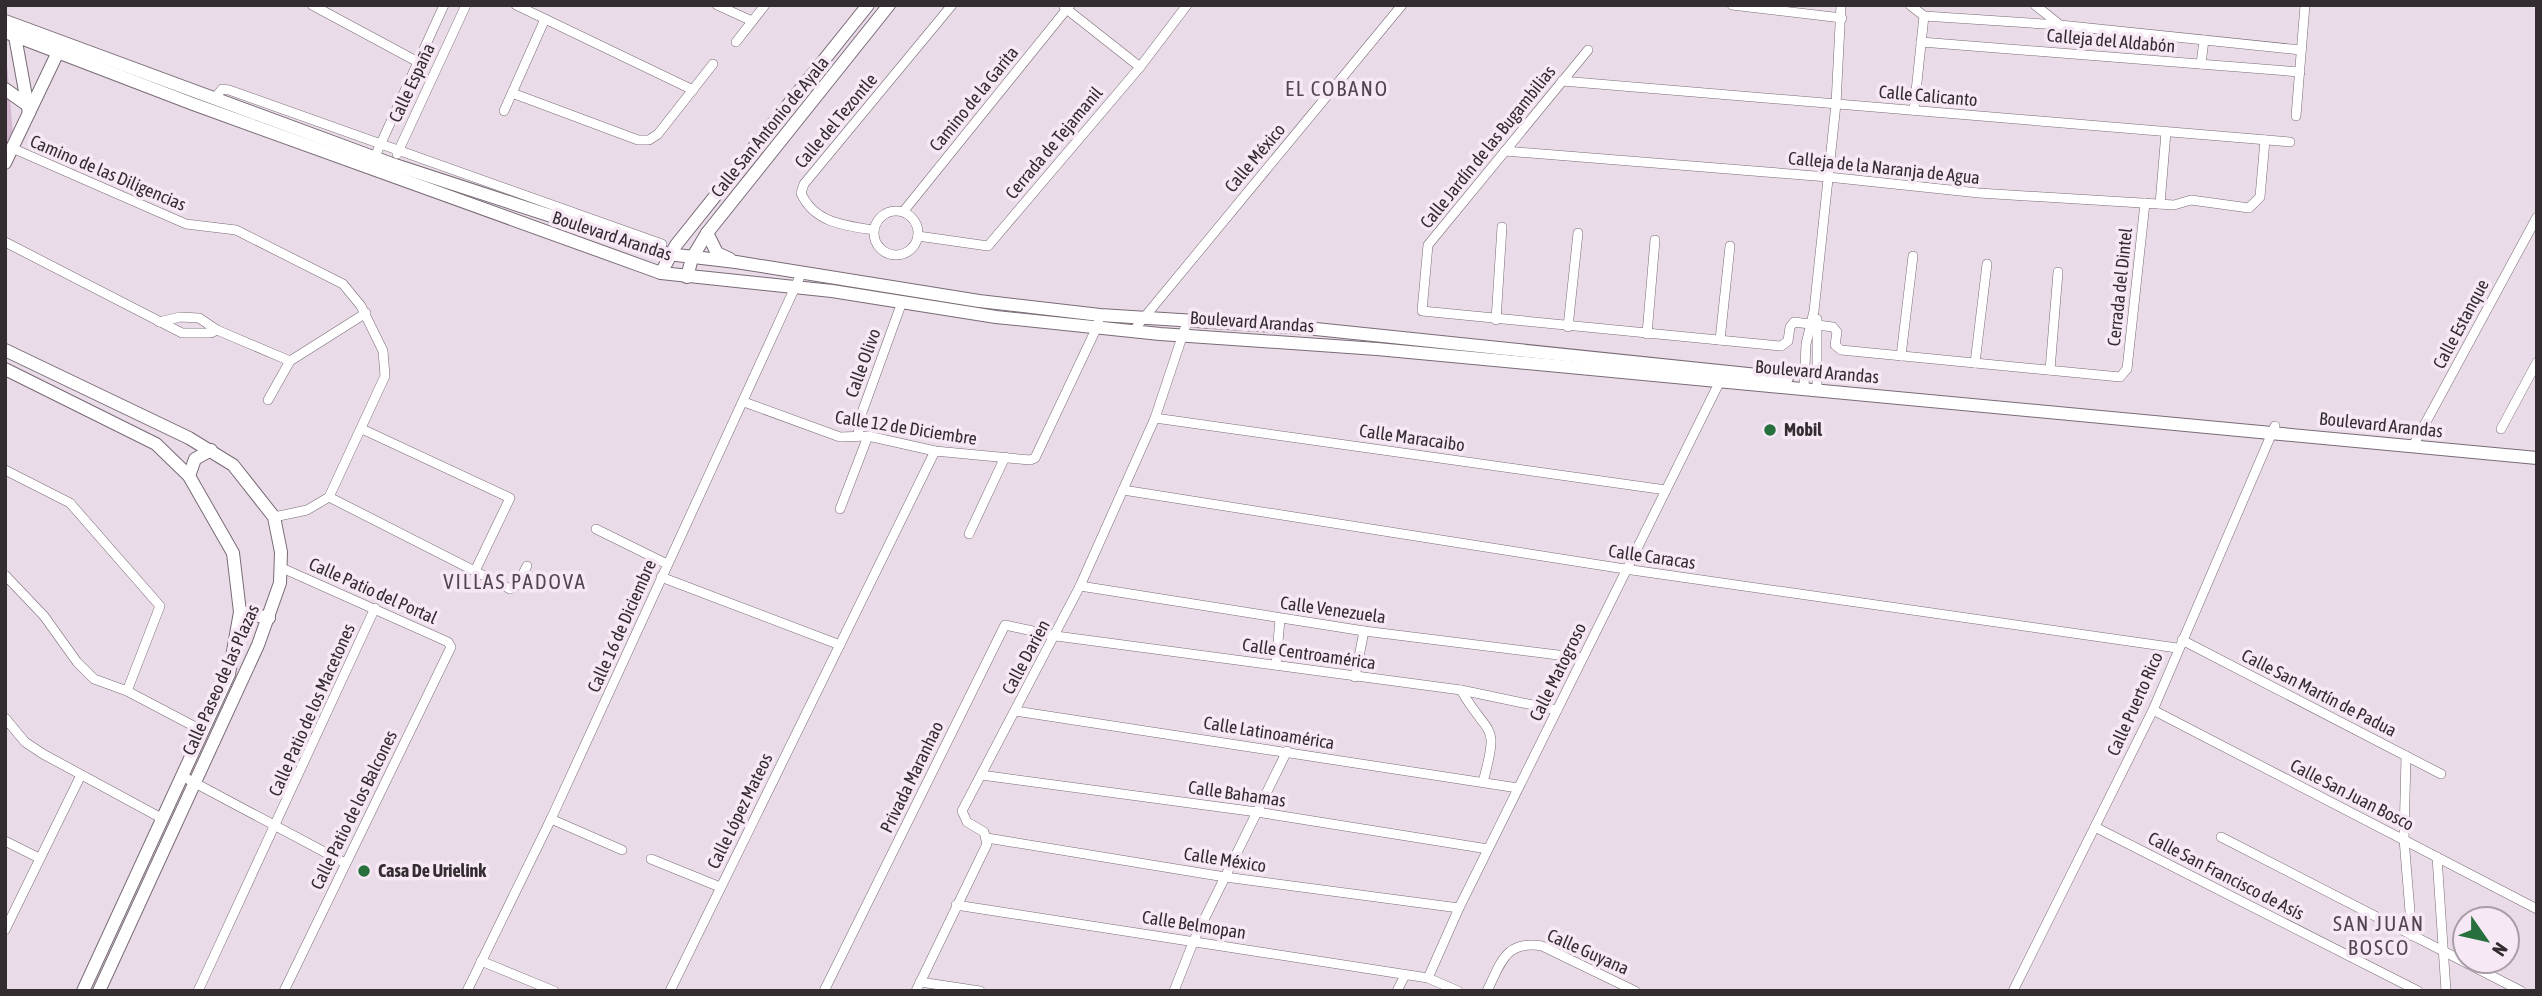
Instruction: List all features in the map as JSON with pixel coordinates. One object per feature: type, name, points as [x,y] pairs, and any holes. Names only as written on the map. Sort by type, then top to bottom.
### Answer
[{"type":"main road","points":[[661,273],[665,249],[681,239],[868,5]]},
{"type":"main road","name":"Calle San Antonio de Ayala","points":[[687,277],[692,258],[707,233],[890,5]]},
{"type":"main road","points":[[10,28],[28,109]]},
{"type":"main road","name":"Boulevard Arandas","points":[[10,28],[58,52],[372,163]]},
{"type":"main road","name":"Boulevard Arandas","points":[[10,28],[214,99],[372,163],[661,273],[796,287],[996,317],[1099,321],[1143,319],[1186,328],[1312,344],[1720,381],[1811,385]]},
{"type":"main road","points":[[5,163],[28,109],[58,52]]},
{"type":"main road","points":[[5,89],[28,109]]},
{"type":"main road","name":"Boulevard Arandas","points":[[390,170],[646,248],[665,249],[692,258],[736,262],[979,300],[1099,321],[1133,331],[1306,328],[1811,385],[2415,442],[2537,450]]},
{"type":"main road","points":[[580,216],[594,232]]},
{"type":"main road","points":[[707,233],[717,253],[736,262]]},
{"type":"main road","name":"Calle Paseo de las Plazas","points":[[5,350],[211,450],[233,465],[274,517],[282,568],[269,618],[188,779],[99,991]]},
{"type":"main road","name":"Calle Paseo de las Plazas","points":[[5,369],[156,444],[189,476],[233,553],[240,612],[229,674],[203,732],[188,779],[163,819],[83,991]]},
{"type":"main road","name":"Boulevard Arandas","points":[[2415,442],[2537,458]]},
{"type":"main road","points":[[189,476],[195,459],[211,450]]},
{"type":"main road","points":[[240,612],[269,618]]},
{"type":"street","points":[[312,5],[334,10],[418,62]]},
{"type":"street","name":"Calle España","points":[[372,163],[444,5]]},
{"type":"street","name":"Calle España","points":[[390,170],[466,5]]},
{"type":"street","points":[[516,5],[694,90]]},
{"type":"street","points":[[717,5],[752,21]]},
{"type":"street","points":[[736,42],[765,5]]},
{"type":"street","name":"Calle del Tezontle","points":[[874,230],[832,224],[805,201],[801,193],[804,184],[953,5]]},
{"type":"street","name":"Cerrada de Tejamanil","points":[[918,236],[988,246],[1140,66],[1187,5]]},
{"type":"street","name":"Calle México","points":[[1133,331],[1402,5]]},
{"type":"street","points":[[1732,5],[1842,18]]},
{"type":"street","points":[[1811,385],[1814,311],[1836,104],[1841,5]]},
{"type":"street","points":[[1910,5],[1924,16],[1914,110]]},
{"type":"street","points":[[2035,5],[2060,25]]},
{"type":"street","points":[[2296,116],[2305,5]]},
{"type":"street","points":[[1066,6],[1140,66]]},
{"type":"street","name":"Camino de la Garita","points":[[903,212],[1066,6]]},
{"type":"street","name":"Calleja del Aldabón","points":[[1924,16],[2060,25],[2301,50]]},
{"type":"street","points":[[504,111],[545,19]]},
{"type":"street","points":[[438,20],[456,27]]},
{"type":"street","points":[[2201,64],[2204,40]]},
{"type":"street","name":"Calleja del Aldabón","points":[[1921,42],[2300,72]]},
{"type":"street","name":"Calle Jardín de las Bugambilias","points":[[1496,320],[1422,311],[1429,245],[1588,50]]},
{"type":"street","points":[[512,93],[638,140],[649,140],[658,134],[713,64]]},
{"type":"street","name":"Calle Calicanto","points":[[1562,81],[2290,142]]},
{"type":"street","points":[[214,99],[222,89],[229,90],[665,249]]},
{"type":"street","points":[[2160,204],[2166,132]]},
{"type":"street","name":"Calleja de la Naranja de Agua","points":[[1505,151],[1828,177],[1979,193],[2174,205],[2191,200],[2249,208],[2257,203],[2265,140]]},
{"type":"street","name":"Camino de las Diligencias","points":[[12,148],[186,224],[236,230],[343,284],[366,313],[383,351],[387,369],[329,497]]},
{"type":"street","name":"Cerrada del Dintel","points":[[2050,370],[2120,377],[2124,373],[2145,203]]},
{"type":"street","points":[[903,212],[916,223],[918,236],[910,251],[895,256],[881,251],[876,245],[874,230],[885,214],[903,212]]},
{"type":"street","name":"Calle Estanque","points":[[2415,442],[2537,217]]},
{"type":"street","points":[[1502,227],[1496,320],[1781,346],[1788,341],[1791,324],[1814,324],[1836,329],[1835,345],[1841,350],[2050,370],[2058,272]]},
{"type":"street","points":[[1568,327],[1578,233]]},
{"type":"street","points":[[1647,334],[1655,240]]},
{"type":"street","points":[[5,242],[182,333],[211,333],[217,330]]},
{"type":"street","points":[[1720,340],[1730,247]]},
{"type":"street","points":[[1901,356],[1913,257]]},
{"type":"street","points":[[1975,363],[1987,264]]},
{"type":"street","name":"Calle 16 de Diciembre","points":[[467,991],[551,819],[802,272]]},
{"type":"street","name":"Calle Olivo","points":[[840,509],[863,436],[860,418],[902,302]]},
{"type":"street","points":[[268,400],[290,361],[366,313]]},
{"type":"street","points":[[159,322],[190,316],[205,320],[217,330],[290,361]]},
{"type":"street","name":"Calle 12 de Diciembre","points":[[744,402],[840,437],[863,436],[935,451],[1032,460],[1099,321]]},
{"type":"street","name":"Calle Darien","points":[[987,838],[984,832],[967,822],[962,811],[1080,586],[1155,418],[1186,328]]},
{"type":"street","points":[[1306,328],[1312,344]]},
{"type":"street","points":[[2501,429],[2537,362]]},
{"type":"street","name":"Calle Matogroso","points":[[1428,978],[1459,908],[1720,381]]},
{"type":"street","name":"Calle Maracaibo","points":[[1155,418],[1666,490]]},
{"type":"street","points":[[362,429],[510,498],[475,571]]},
{"type":"street","name":"Calle Puerto Rico","points":[[2013,991],[2153,710],[2274,429]]},
{"type":"street","name":"Calle López Mateos","points":[[670,991],[935,451]]},
{"type":"street","points":[[970,534],[1005,457]]},
{"type":"street","points":[[5,470],[70,503],[160,606],[127,691]]},
{"type":"street","name":"Calle Caracas","points":[[1123,490],[1625,569],[2180,644]]},
{"type":"street","points":[[274,517],[307,510],[329,497],[510,589],[517,585],[527,566]]},
{"type":"street","points":[[596,529],[667,564]]},
{"type":"street","name":"Calle Patio del Portal","points":[[282,568],[450,643]]},
{"type":"street","points":[[5,575],[44,616],[77,662],[94,679],[127,691],[203,732]]},
{"type":"street","points":[[661,577],[840,645]]},
{"type":"street","name":"Calle Venezuela","points":[[1080,586],[1280,619],[1582,658]]},
{"type":"street","name":"Calle Patio de los Macetones","points":[[198,991],[375,608]]},
{"type":"street","points":[[1276,665],[1280,619]]},
{"type":"street","name":"Privada Maranhao","points":[[824,991],[1005,625],[1056,636]]},
{"type":"street","points":[[1355,677],[1364,631]]},
{"type":"street","name":"Calle Centroamérica","points":[[1056,636],[1461,690],[1557,710]]},
{"type":"street","name":"Calle Patio de los Balcones","points":[[284,991],[450,643]]},
{"type":"street","name":"Calle San Martín de Padua","points":[[2180,644],[2441,774]]},
{"type":"street","points":[[1461,690],[1474,713],[1486,723],[1492,734],[1494,744],[1483,782]]},
{"type":"street","name":"Calle San Juan Bosco","points":[[2153,710],[2537,909]]},
{"type":"street","name":"Calle Latinoamérica","points":[[1015,711],[1518,788]]},
{"type":"street","points":[[5,718],[24,742],[163,819]]},
{"type":"street","points":[[1174,991],[1194,940],[1287,751]]},
{"type":"street","points":[[2406,755],[2404,839],[2412,936]]},
{"type":"street","points":[[5,930],[81,775]]},
{"type":"street","name":"Calle Bahamas","points":[[981,775],[1257,812],[1488,849]]},
{"type":"street","points":[[188,779],[345,863]]},
{"type":"street","points":[[551,819],[622,850]]},
{"type":"street","name":"Calle San Francisco de Asís","points":[[2095,827],[2418,991]]},
{"type":"street","points":[[2221,837],[2521,991]]},
{"type":"street","points":[[980,991],[918,987],[987,844],[987,838]]},
{"type":"street","name":"Calle México","points":[[987,838],[1225,877],[1459,908]]},
{"type":"street","points":[[5,841],[39,858]]},
{"type":"street","points":[[2437,857],[2446,991]]},
{"type":"street","points":[[652,859],[720,887]]},
{"type":"street","name":"Calle Belmopan","points":[[956,905],[1428,978],[1458,991]]},
{"type":"street","name":"Calle Guyana","points":[[1487,991],[1506,954],[1527,944],[1542,946],[1635,991]]},
{"type":"street","points":[[481,961],[554,991]]},
{"type":"street","points":[[1398,991],[1405,975]]},
{"type":"shaded area","points":[[5,42],[13,134],[5,151]]},
{"type":"place","name":"Mobil","points":[[1770,430]]},
{"type":"place","name":"Casa De Urielink","points":[[364,871]]},
{"type":"district","name":"EL COBANO","points":[[1337,89]]},
{"type":"district","name":"VILLAS PADOVA","points":[[515,582]]},
{"type":"district","name":"SAN JUAN BOSCO","points":[[2379,936]]}]
